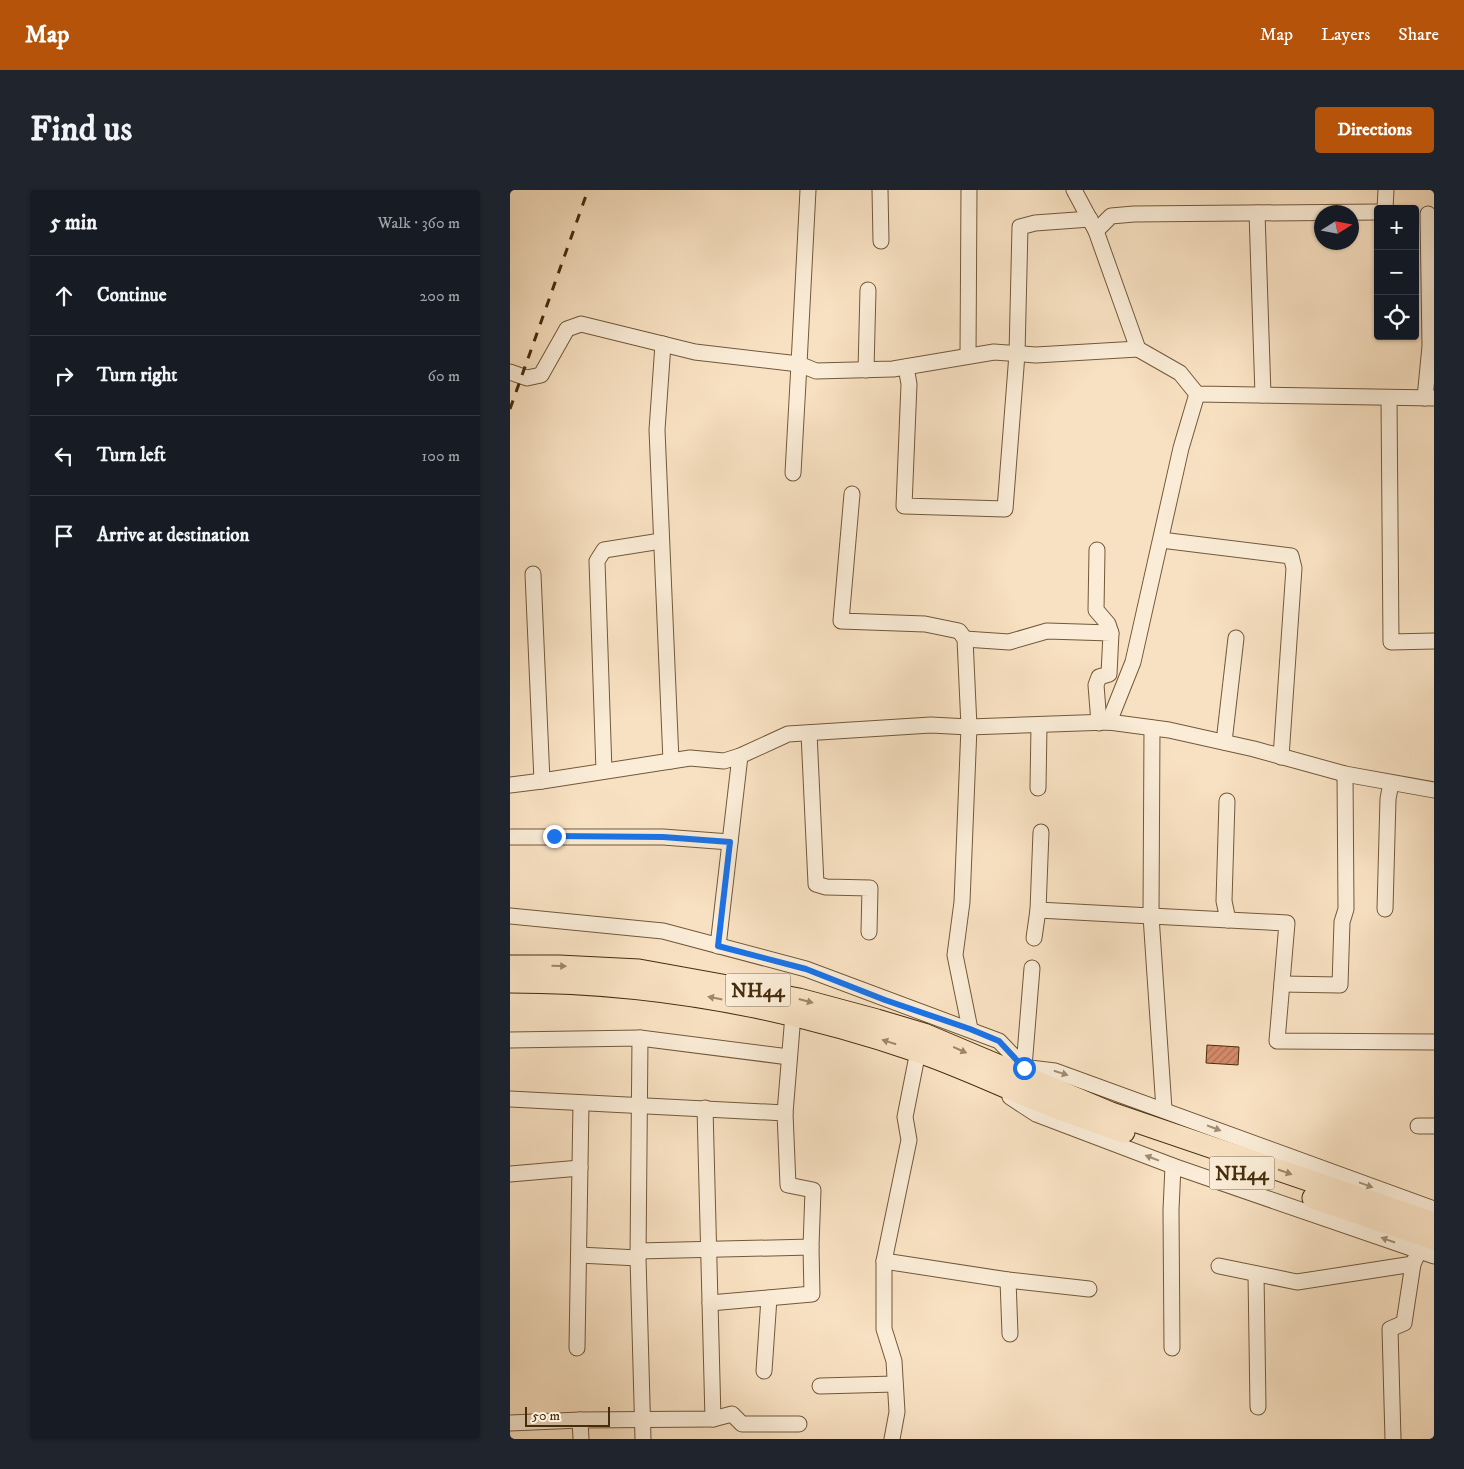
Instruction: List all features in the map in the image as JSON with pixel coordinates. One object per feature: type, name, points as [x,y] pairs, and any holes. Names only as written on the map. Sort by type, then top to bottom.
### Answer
[{"type":"highway","name":"NH44","points":[[510,966],[559,966],[640,970],[799,999],[924,1034],[989,1071]]},
{"type":"highway","name":"NH44","points":[[510,982],[562,982],[639,988],[706,997],[793,1015],[989,1071],[1422,1251]]},
{"type":"highway","name":"NH44","points":[[1055,1098],[1164,1131],[1434,1223]]},
{"type":"street","points":[[794,473],[808,190]]},
{"type":"street","points":[[880,190],[881,241]]},
{"type":"street","points":[[968,356],[969,190]]},
{"type":"street","points":[[1074,190],[1093,225],[1138,349]]},
{"type":"street","points":[[1386,190],[1386,205]]},
{"type":"street","points":[[906,367],[909,384],[904,506],[1005,509],[1017,354],[1020,227],[1035,223],[1093,225],[1111,216],[1374,212]]},
{"type":"street","points":[[1257,213],[1263,395]]},
{"type":"street","points":[[1197,394],[1429,398],[1430,346],[1426,214]]},
{"type":"street","points":[[866,370],[868,290]]},
{"type":"street","points":[[510,372],[527,378],[541,375],[567,329],[581,324],[695,352],[799,364],[816,371],[906,367],[994,352],[1036,355],[1138,349],[1180,373],[1197,394]]},
{"type":"street","points":[[663,344],[657,430],[660,541],[671,761]]},
{"type":"street","points":[[1104,722],[1133,662],[1181,448],[1197,394]]},
{"type":"street","points":[[1389,398],[1391,642],[1434,641]]},
{"type":"street","points":[[852,494],[841,621],[925,624],[959,631],[965,639],[969,727],[962,902],[955,955],[970,1029]]},
{"type":"street","points":[[1161,540],[1291,556],[1294,568],[1281,757]]},
{"type":"street","points":[[604,771],[597,560],[604,550],[660,541]]},
{"type":"street","points":[[1097,550],[1096,610],[1108,624],[1111,633],[1110,674],[1100,677],[1096,685],[1104,722]]},
{"type":"street","points":[[533,574],[542,781]]},
{"type":"street","points":[[965,639],[1009,642],[1047,631],[1111,633]]},
{"type":"street","points":[[1224,742],[1236,638]]},
{"type":"street","points":[[510,785],[690,758],[724,761],[740,756],[788,734],[931,725],[969,727],[1104,722],[1152,728],[1224,742],[1345,774],[1434,790]]},
{"type":"street","points":[[1038,788],[1039,725]]},
{"type":"street","points":[[1152,728],[1151,916],[1164,1109]]},
{"type":"street","points":[[809,733],[816,884],[826,887],[870,888],[869,932]]},
{"type":"street","points":[[718,946],[740,756]]},
{"type":"street","points":[[1282,984],[1340,985],[1342,922],[1346,909],[1345,774]]},
{"type":"street","points":[[1385,908],[1388,799],[1391,783]]},
{"type":"street","points":[[1227,801],[1224,901],[1228,920]]},
{"type":"street","points":[[1034,938],[1038,910],[1041,832]]},
{"type":"street","points":[[510,837],[663,837],[730,842]]},
{"type":"street","points":[[1038,910],[1287,923],[1277,1041],[1434,1042]]},
{"type":"street","points":[[510,916],[663,931],[806,969],[999,1041],[1024,1068]]},
{"type":"street","points":[[1024,1068],[1032,968]]},
{"type":"street","points":[[710,1303],[812,1294],[813,1190],[788,1185],[784,1113],[793,1015]]},
{"type":"street","points":[[510,1040],[640,1038],[789,1057]]},
{"type":"street","points":[[640,1038],[638,1254],[643,1439]]},
{"type":"street","points":[[892,1439],[898,1412],[894,1361],[884,1329],[884,1261],[909,1140],[905,1117],[918,1051]]},
{"type":"street","points":[[989,1071],[1024,1068],[1055,1071],[1164,1109],[1434,1209]]},
{"type":"street","points":[[989,1071],[1036,1114],[1173,1166],[1434,1256]]},
{"type":"street","points":[[510,1099],[784,1113]]},
{"type":"street","points":[[577,1348],[581,1103]]},
{"type":"street","points":[[705,1108],[713,1419]]},
{"type":"street","points":[[1418,1126],[1434,1126]]},
{"type":"street","points":[[1172,1348],[1171,1210],[1173,1166]]},
{"type":"street","points":[[510,1174],[580,1168]]},
{"type":"street","points":[[578,1255],[638,1254],[709,1249],[811,1247]]},
{"type":"street","points":[[1219,1266],[1298,1282],[1422,1251]]},
{"type":"street","points":[[1393,1439],[1390,1329],[1404,1323],[1422,1251]]},
{"type":"street","points":[[884,1261],[1089,1290]]},
{"type":"street","points":[[1256,1274],[1258,1407]]},
{"type":"street","points":[[1008,1280],[1010,1334]]},
{"type":"street","points":[[764,1371],[769,1298]]},
{"type":"street","points":[[820,1386],[895,1384]]},
{"type":"street","points":[[510,1423],[580,1420],[713,1419],[732,1414],[742,1424],[799,1424]]},
{"type":"street","points":[[580,1420],[580,1439]]},
{"type":"building","points":[[1207,1045],[1239,1047],[1238,1065],[1206,1063]]},
{"type":"railway","points":[[510,409],[588,190]]},
{"type":"route","points":[[554,836],[663,837],[730,842],[718,946],[806,969],[885,1000],[970,1029],[999,1041],[1024,1068]]}]
